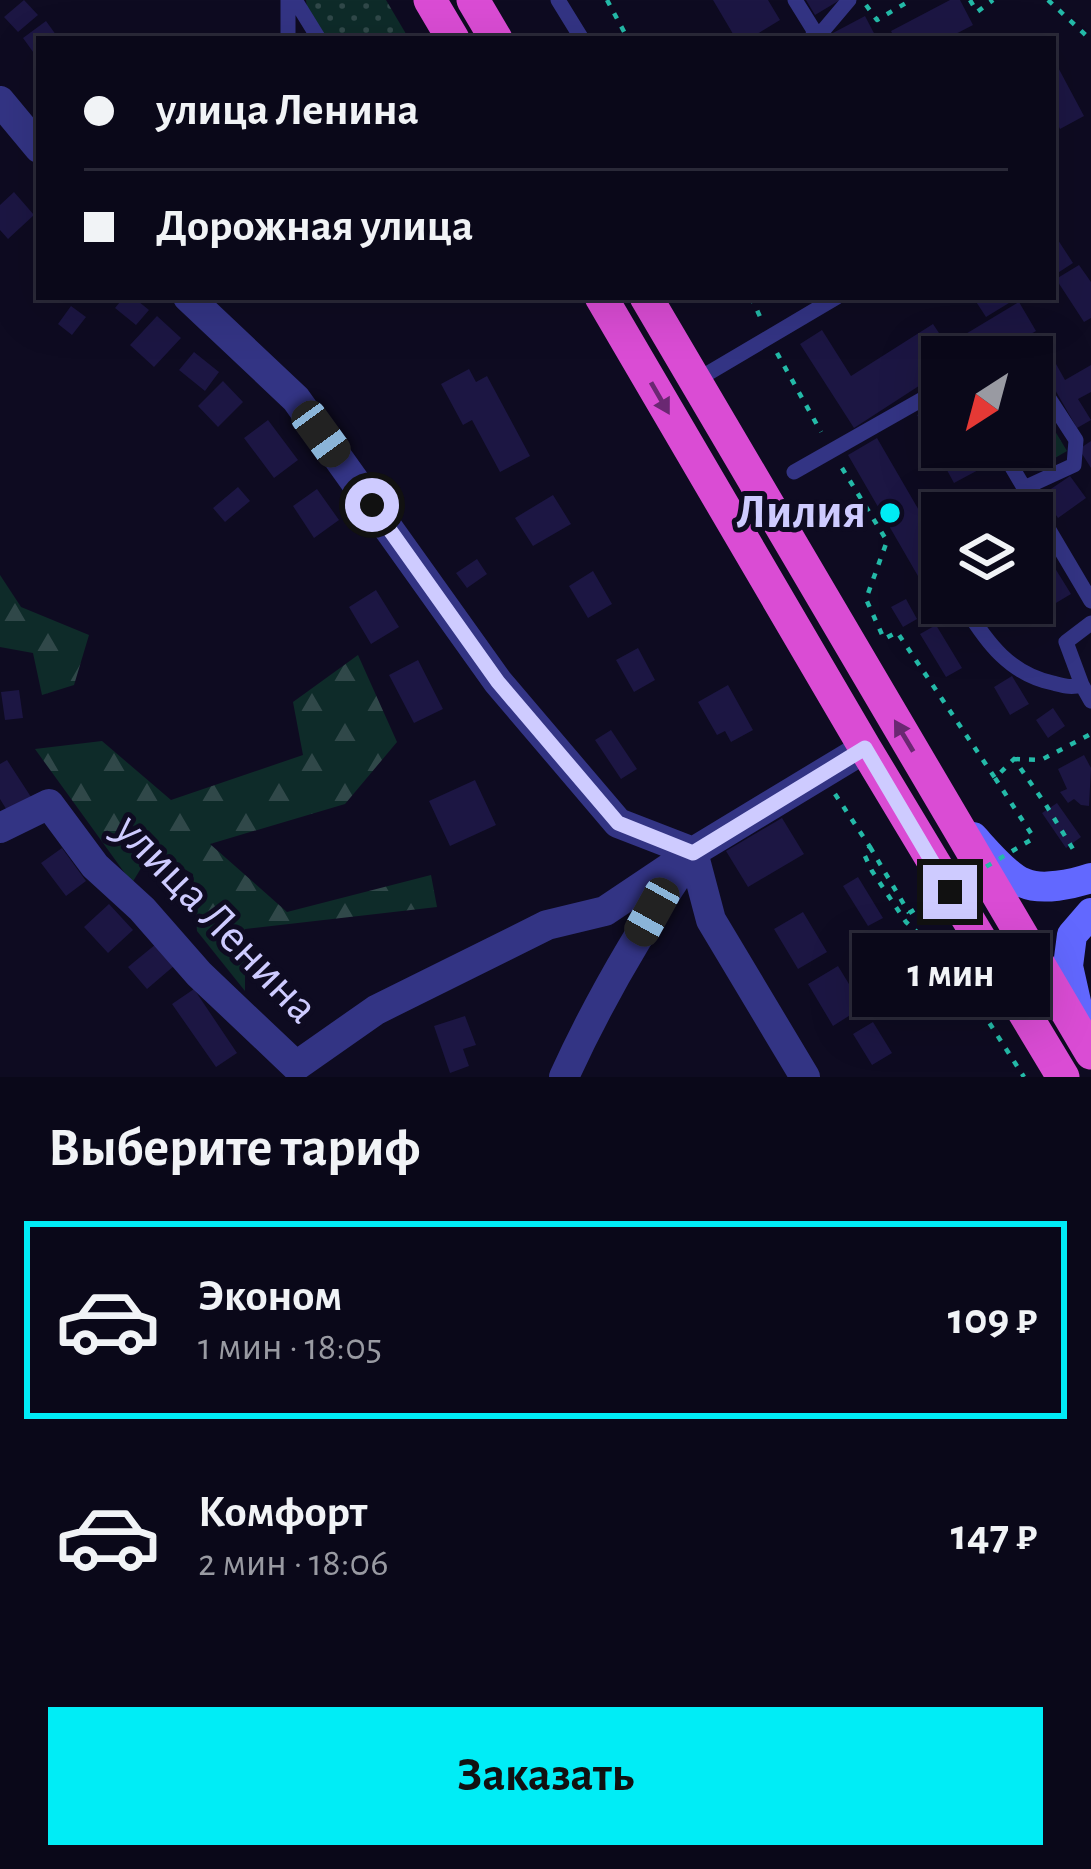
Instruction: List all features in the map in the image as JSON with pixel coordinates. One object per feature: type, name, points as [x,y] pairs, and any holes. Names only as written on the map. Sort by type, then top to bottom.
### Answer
[{"type":"highway","points":[[430,0],[450,36]]},
{"type":"highway","points":[[473,0],[494,36]]},
{"type":"highway","points":[[604,300],[1063,1077]]},
{"type":"highway","points":[[648,300],[1089,1050]]},
{"type":"main road","points":[[941,798],[989,855],[1024,884],[1068,886],[1085,869]]},
{"type":"main road","points":[[1089,1050],[1068,966],[1072,934],[1091,913]]},
{"type":"street","points":[[0,101],[36,144]]},
{"type":"street","points":[[191,300],[296,399],[498,682],[618,823],[693,853],[711,920],[805,1077]]},
{"type":"street","name":"улица Ленина","points":[[0,828],[49,804],[95,866],[142,909],[294,1071],[376,1010],[547,925],[605,911],[865,748]]},
{"type":"street","name":"улица Ленина","points":[[563,1077],[652,912],[693,853]]},
{"type":"lane","points":[[288,36],[292,0]]},
{"type":"lane","points":[[292,0],[317,36]]},
{"type":"lane","points":[[558,0],[579,36]]},
{"type":"lane","points":[[795,0],[814,36]]},
{"type":"lane","points":[[818,36],[849,0]]},
{"type":"lane","points":[[694,381],[832,300]]},
{"type":"lane","points":[[794,472],[921,400]]},
{"type":"lane","points":[[1024,488],[1074,465],[1076,440],[1053,404]]},
{"type":"lane","points":[[1012,468],[1091,602]]},
{"type":"lane","points":[[1091,623],[1066,641],[1091,701]]},
{"type":"lane","points":[[975,624],[1002,657],[1033,679],[1074,688],[1082,685]]},
{"type":"path","points":[[607,0],[626,36]]},
{"type":"path","points":[[863,0],[877,20],[911,0]]},
{"type":"path","points":[[970,0],[976,12],[993,0]]},
{"type":"path","points":[[1048,0],[1091,40]]},
{"type":"path","points":[[753,300],[769,338],[886,541],[866,599],[884,639],[897,632],[1034,838],[909,913],[822,774]]},
{"type":"path","points":[[995,778],[1013,759],[1041,760],[1091,734]]},
{"type":"path","points":[[1013,759],[1085,869]]},
{"type":"path","points":[[870,848],[864,854],[896,908],[958,974],[1024,1077]]},
{"type":"green space","points":[[306,0],[386,0],[407,36],[324,36]]},
{"type":"green space","points":[[1053,428],[1067,451],[1053,459]]},
{"type":"green space","points":[[0,575],[21,607],[89,635],[74,685],[42,695],[33,653],[0,647]]},
{"type":"green space","points":[[358,655],[397,742],[345,804],[210,844],[287,912],[431,875],[437,907],[245,929],[245,991],[197,931],[193,874],[152,850],[132,883],[35,749],[102,741],[171,800],[303,755],[293,702]]},
{"type":"building","points":[[24,0],[38,15],[18,32],[4,17]]},
{"type":"building","points":[[713,0],[768,0],[780,20],[754,36],[734,36]]},
{"type":"building","points":[[806,0],[840,0],[815,15]]},
{"type":"building","points":[[950,0],[960,0],[973,25],[952,36],[894,36],[891,31]]},
{"type":"building","points":[[865,16],[875,36],[832,36]]},
{"type":"building","points":[[46,21],[57,36],[36,36],[36,56],[23,38]]},
{"type":"building","points":[[1056,64],[1084,116],[1060,129],[1056,122]]},
{"type":"building","points":[[14,192],[34,215],[8,239],[0,230],[0,205]]},
{"type":"building","points":[[1056,241],[1073,263],[1056,274]]},
{"type":"building","points":[[1079,265],[1091,282],[1091,318],[1084,322],[1056,279]]},
{"type":"building","points":[[122,300],[137,300],[149,310],[136,325],[115,308]]},
{"type":"building","points":[[975,300],[1014,300],[986,317]]},
{"type":"building","points":[[1019,302],[1036,331],[1028,336],[962,336]]},
{"type":"building","points":[[71,306],[86,317],[72,335],[58,324]]},
{"type":"building","points":[[157,316],[181,338],[154,367],[130,345]]},
{"type":"building","points":[[933,324],[941,336],[921,336],[921,385],[854,428],[800,344],[822,330],[851,376]]},
{"type":"building","points":[[194,352],[219,372],[205,391],[179,370]]},
{"type":"building","points":[[1053,359],[1065,380],[1091,365],[1091,392],[1078,399],[1091,420],[1077,428],[1053,386]]},
{"type":"building","points":[[469,369],[476,382],[487,376],[530,456],[500,472],[472,420],[463,425],[441,384]]},
{"type":"building","points":[[223,381],[243,402],[218,427],[198,406]]},
{"type":"building","points":[[268,420],[298,460],[274,478],[244,438]]},
{"type":"building","points":[[877,438],[921,514],[921,574],[918,576],[848,455]]},
{"type":"building","points":[[1091,441],[1091,468],[1079,449]]},
{"type":"building","points":[[946,468],[982,468],[954,483]]},
{"type":"building","points":[[1070,476],[1086,498],[1058,518],[1053,492],[1046,492]]},
{"type":"building","points":[[238,487],[250,501],[225,522],[213,508]]},
{"type":"building","points":[[317,489],[339,520],[314,538],[293,506]]},
{"type":"building","points":[[553,495],[571,524],[533,546],[515,518]]},
{"type":"building","points":[[477,559],[487,574],[467,588],[456,573]]},
{"type":"building","points":[[1053,565],[1071,594],[1053,605]]},
{"type":"building","points":[[593,571],[612,604],[588,618],[569,586]]},
{"type":"building","points":[[376,590],[399,627],[371,644],[349,607]]},
{"type":"building","points":[[906,599],[917,619],[903,627],[891,607]]},
{"type":"building","points":[[936,625],[962,668],[946,677],[920,634]]},
{"type":"building","points":[[638,648],[655,680],[634,692],[616,660]]},
{"type":"building","points":[[418,660],[443,709],[414,723],[389,675]]},
{"type":"building","points":[[1012,676],[1029,704],[1010,715],[994,687]]},
{"type":"building","points":[[728,685],[753,730],[731,742],[725,731],[717,735],[698,702]]},
{"type":"building","points":[[19,690],[23,718],[5,720],[1,692]]},
{"type":"building","points":[[1053,708],[1065,726],[1048,738],[1036,720]]},
{"type":"building","points":[[611,730],[637,769],[621,779],[595,740]]},
{"type":"building","points":[[1084,755],[1091,768],[1089,806],[1074,799],[1068,803],[1060,792],[1067,789],[1058,769]]},
{"type":"building","points":[[7,760],[31,797],[8,812],[0,799],[0,764]]},
{"type":"building","points":[[475,780],[496,825],[450,846],[429,801]]},
{"type":"building","points":[[1057,803],[1081,837],[1066,848],[1042,813]]},
{"type":"building","points":[[782,818],[804,854],[748,887],[726,851]]},
{"type":"building","points":[[62,848],[86,881],[66,896],[41,863]]},
{"type":"building","points":[[858,877],[883,918],[868,926],[843,886]]},
{"type":"building","points":[[109,904],[133,930],[108,953],[84,927]]},
{"type":"building","points":[[803,912],[827,952],[798,969],[774,929]]},
{"type":"building","points":[[914,934],[925,951],[916,956],[905,940]]},
{"type":"building","points":[[156,944],[175,965],[147,989],[128,967]]},
{"type":"building","points":[[838,966],[863,1007],[833,1026],[808,984]]},
{"type":"building","points":[[194,989],[237,1053],[216,1067],[172,1004]]},
{"type":"building","points":[[465,1016],[476,1045],[463,1049],[469,1066],[450,1073],[434,1026]]},
{"type":"building","points":[[873,1022],[892,1053],[872,1065],[853,1034]]},
{"type":"place","name":"Лилия","points":[[890,513]]},
{"type":"route","points":[[372,505],[498,682],[618,823],[693,853],[865,748],[950,892]]}]
